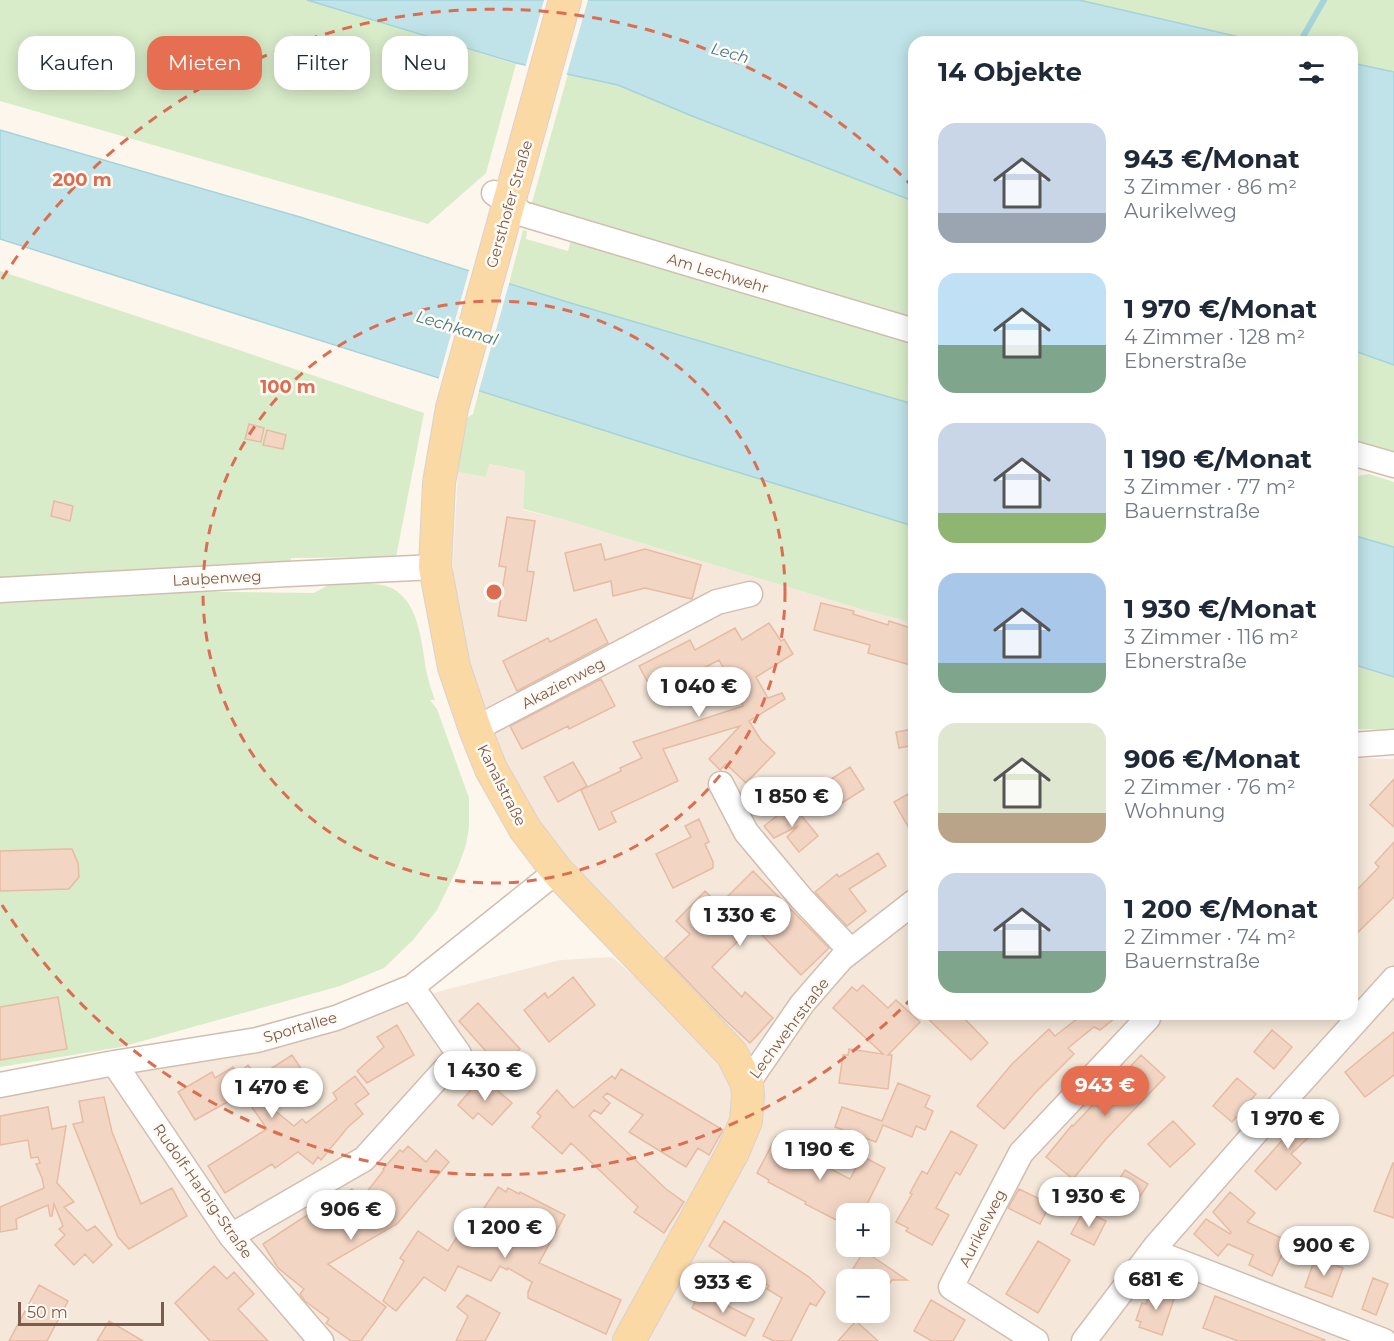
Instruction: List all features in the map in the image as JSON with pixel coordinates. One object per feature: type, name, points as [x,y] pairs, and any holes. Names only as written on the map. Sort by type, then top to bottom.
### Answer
[{"type":"main road","name":"Gersthofer Straße","points":[[452,408],[565,0]]},
{"type":"main road","name":"Kanalstraße","points":[[452,408],[440,483],[435,567],[454,667],[491,769],[525,830],[557,871],[732,1054],[747,1084]]},
{"type":"main road","points":[[629,1341],[733,1152],[746,1120],[747,1084]]},
{"type":"street","name":"Am Lechwehr","points":[[509,204],[908,329]]},
{"type":"street","points":[[1358,455],[1394,465]]},
{"type":"street","name":"Laubenweg","points":[[0,590],[435,567]]},
{"type":"street","name":"Akazienweg","points":[[475,729],[717,602],[750,594]]},
{"type":"street","points":[[1358,744],[1394,741]]},
{"type":"street","points":[[721,784],[746,832],[801,898],[851,951]]},
{"type":"street","name":"Sportallee","points":[[0,1084],[257,1040],[336,1018],[412,987],[557,871]]},
{"type":"street","name":"Lechwehrstraße","points":[[747,1084],[802,1004],[842,958],[908,907]]},
{"type":"street","points":[[1358,1020],[1394,980]]},
{"type":"street","points":[[231,1236],[364,1159],[459,1054],[412,987]]},
{"type":"street","name":"Aurikelweg","points":[[1036,1341],[951,1287],[1021,1153],[1146,1020]]},
{"type":"street","points":[[1084,1341],[1152,1251],[1358,1020]]},
{"type":"street","name":"Rudolf-Harbig-Straße","points":[[114,1063],[231,1236],[321,1341]]},
{"type":"street","points":[[1152,1251],[1384,1341]]},
{"type":"shaded area","points":[[488,464],[525,471],[523,510],[565,520],[908,623],[908,1020],[1358,1020],[1358,758],[1394,759],[1394,1341],[641,1341],[753,1112],[737,1045],[583,897],[488,750],[449,627],[458,472],[486,477]]},
{"type":"shaded area","points":[[612,957],[721,1051],[736,1091],[724,1146],[616,1341],[0,1341],[0,1089],[368,1010],[560,960]]},
{"type":"green space","points":[[0,0],[307,0],[425,36],[382,36],[382,90],[468,90],[468,49],[516,64],[486,173],[428,224],[0,101]]},
{"type":"green space","points":[[1079,0],[1394,0],[1394,72],[1358,64],[1358,36],[1235,36]]},
{"type":"green space","points":[[568,74],[618,85],[908,199],[908,319],[531,206]]},
{"type":"green space","points":[[523,230],[527,231],[526,239],[568,251],[572,237],[908,338],[908,403],[564,301],[509,283]]},
{"type":"green space","points":[[0,271],[424,413],[396,557],[291,558],[290,564],[0,582]]},
{"type":"green space","points":[[1358,352],[1394,365],[1394,459],[1358,448]]},
{"type":"green space","points":[[479,391],[908,524],[908,623],[523,509],[525,471],[489,464],[486,477],[458,472],[462,421],[473,414]]},
{"type":"green space","points":[[1369,474],[1394,482],[1394,547],[1358,537],[1358,476]]},
{"type":"green space","points":[[330,584],[382,585],[395,590],[411,609],[420,634],[427,674],[435,700],[430,700],[437,709],[469,798],[469,827],[466,845],[437,910],[413,940],[384,968],[340,986],[121,1047],[0,1067],[0,593],[53,590],[314,593]]},
{"type":"green space","points":[[1358,666],[1394,677],[1394,730],[1358,729]]},
{"type":"water","name":"Lech","points":[[307,0],[1079,0],[1235,36],[908,36],[908,199],[618,85],[516,63],[468,49],[468,36],[426,36]]},
{"type":"water","points":[[1358,64],[1394,72],[1394,365],[1358,352]]},
{"type":"water","name":"Lechkanal","points":[[0,130],[300,217],[564,301],[908,403],[908,524],[685,456],[0,239]]},
{"type":"water","points":[[1358,537],[1394,547],[1394,677],[1358,666]]},
{"type":"pier","points":[[544,0],[588,0],[566,77],[525,68]]},
{"type":"pier","points":[[470,267],[510,280],[478,394],[438,381]]},
{"type":"building","points":[[249,424],[264,428],[261,442],[245,439]]},
{"type":"building","points":[[267,430],[286,435],[283,449],[263,445]]},
{"type":"building","points":[[54,501],[73,506],[70,521],[51,516]]},
{"type":"building","points":[[507,517],[535,521],[527,571],[534,572],[526,621],[498,616],[506,567],[499,566]]},
{"type":"building","points":[[601,544],[605,560],[645,549],[701,565],[692,599],[645,588],[613,596],[611,581],[574,591],[565,553]]},
{"type":"building","points":[[821,603],[854,611],[853,614],[888,625],[889,621],[908,627],[908,664],[868,653],[870,645],[814,630]]},
{"type":"building","points":[[596,619],[608,643],[517,691],[503,661],[548,638],[550,642]]},
{"type":"building","points":[[769,623],[781,641],[784,639],[793,654],[756,677],[768,698],[782,693],[785,699],[749,721],[761,740],[775,753],[746,783],[726,764],[720,770],[709,759],[740,726],[663,749],[678,781],[611,812],[616,822],[599,830],[581,790],[642,758],[633,742],[743,706],[719,660],[654,694],[639,666],[690,640],[695,650],[735,628],[742,640]]},
{"type":"building","points":[[601,679],[615,706],[522,749],[510,726]]},
{"type":"building","points":[[908,730],[908,746],[899,748],[896,732]]},
{"type":"building","points":[[573,762],[587,786],[558,802],[544,777]]},
{"type":"building","points":[[850,767],[864,789],[842,803],[828,781]]},
{"type":"building","points":[[1394,779],[1394,827],[1370,805]]},
{"type":"building","points":[[908,794],[908,826],[894,802]]},
{"type":"building","points":[[792,804],[818,836],[799,852],[787,837],[798,826],[774,838],[764,826]]},
{"type":"building","points":[[699,819],[709,842],[705,844],[713,862],[713,868],[673,888],[656,854],[691,837],[685,826]]},
{"type":"building","points":[[1394,842],[1394,897],[1358,932],[1358,889],[1379,867],[1375,863]]},
{"type":"building","points":[[72,849],[78,863],[79,877],[69,889],[0,891],[0,851]]},
{"type":"building","points":[[878,853],[886,866],[849,889],[866,911],[847,926],[815,892],[837,874],[839,877]]},
{"type":"building","points":[[753,871],[829,948],[801,975],[753,926],[712,967],[742,997],[745,992],[773,1018],[750,1043],[665,958],[690,934],[676,921],[705,891],[719,905]]},
{"type":"building","points":[[573,977],[595,1005],[549,1042],[524,1010],[545,993],[548,998]]},
{"type":"building","points":[[863,985],[888,1008],[896,1000],[908,1011],[908,1020],[920,1022],[888,1055],[892,1055],[888,1089],[839,1083],[843,1055],[848,1055],[849,1049],[883,1054],[833,1008],[852,987],[857,991]]},
{"type":"building","points":[[58,997],[67,1049],[0,1060],[0,1007]]},
{"type":"building","points":[[478,1003],[520,1049],[500,1067],[459,1021]]},
{"type":"building","points":[[929,1020],[966,1020],[988,1043],[971,1060]]},
{"type":"building","points":[[1075,1020],[1112,1020],[1100,1030],[1094,1027],[1068,1048],[1074,1054],[1035,1093],[1004,1129],[977,1106],[1012,1064],[1049,1029],[1055,1036]]},
{"type":"building","points":[[397,1025],[414,1055],[367,1083],[357,1071],[384,1047],[377,1037]]},
{"type":"building","points":[[1272,1030],[1292,1047],[1274,1069],[1254,1052]]},
{"type":"building","points":[[1394,1032],[1394,1075],[1365,1097],[1345,1072]]},
{"type":"building","points":[[292,1055],[308,1079],[268,1105],[294,1126],[302,1119],[306,1123],[337,1099],[333,1093],[355,1076],[369,1094],[355,1104],[363,1114],[348,1127],[321,1160],[318,1157],[313,1164],[298,1152],[275,1168],[272,1164],[225,1193],[208,1166],[267,1129],[249,1103],[247,1105],[244,1100],[235,1105],[231,1100],[195,1120],[178,1092],[212,1072],[215,1078],[233,1067],[238,1074],[248,1065],[258,1077]]},
{"type":"building","points":[[1141,1055],[1165,1077],[1106,1139],[1073,1179],[1046,1157],[1072,1125]]},
{"type":"building","points":[[621,1069],[723,1130],[709,1155],[698,1148],[686,1167],[629,1132],[643,1115],[607,1093],[603,1097],[610,1103],[601,1114],[594,1110],[589,1116],[666,1189],[684,1202],[664,1233],[634,1212],[638,1207],[571,1143],[562,1154],[532,1127],[541,1116],[537,1113],[557,1090],[573,1108],[612,1076],[615,1079]]},
{"type":"building","points":[[482,1077],[512,1103],[492,1125],[478,1113],[473,1119],[458,1105]]},
{"type":"building","points":[[1237,1078],[1256,1094],[1232,1122],[1213,1106]]},
{"type":"building","points":[[898,1083],[930,1096],[925,1107],[933,1111],[925,1130],[916,1126],[912,1137],[883,1125],[876,1142],[835,1127],[842,1107],[882,1121]]},
{"type":"building","points":[[104,1097],[112,1132],[141,1204],[172,1188],[187,1216],[129,1249],[118,1237],[73,1124],[83,1122],[79,1101]]},
{"type":"building","points":[[48,1107],[52,1129],[66,1126],[57,1183],[74,1202],[64,1207],[87,1231],[95,1226],[112,1245],[93,1263],[85,1254],[74,1265],[55,1245],[65,1235],[59,1229],[63,1226],[54,1204],[52,1216],[50,1216],[48,1205],[16,1219],[17,1229],[0,1232],[0,1207],[44,1188],[36,1164],[40,1163],[38,1157],[31,1158],[28,1140],[0,1145],[0,1116]]},
{"type":"building","points":[[1301,1110],[1305,1115],[1310,1112],[1322,1125],[1291,1154],[1301,1163],[1276,1190],[1255,1171],[1294,1127],[1288,1121]]},
{"type":"building","points":[[1173,1121],[1195,1144],[1170,1167],[1148,1144]]},
{"type":"building","points":[[951,1131],[977,1145],[960,1175],[956,1172],[936,1208],[949,1215],[932,1245],[906,1231],[908,1228],[896,1222],[922,1171],[927,1174]]},
{"type":"building","points":[[776,1137],[797,1146],[796,1148],[818,1159],[817,1162],[850,1179],[862,1156],[885,1168],[868,1203],[836,1203],[836,1220],[805,1204],[806,1202],[768,1182],[769,1180],[757,1173]]},
{"type":"building","points":[[408,1146],[426,1162],[436,1150],[449,1162],[397,1224],[328,1264],[386,1307],[361,1341],[351,1341],[326,1323],[329,1319],[305,1301],[300,1294],[304,1289],[278,1268],[263,1244],[352,1189],[362,1198],[383,1169],[400,1150],[403,1152]]},
{"type":"building","points":[[1394,1163],[1394,1218],[1374,1211]]},
{"type":"building","points":[[1125,1170],[1148,1184],[1131,1211],[1108,1197]]},
{"type":"building","points":[[498,1187],[506,1192],[508,1188],[519,1194],[520,1192],[565,1215],[539,1263],[621,1300],[606,1334],[528,1298],[532,1282],[500,1266],[491,1281],[458,1266],[445,1291],[424,1277],[396,1311],[383,1301],[404,1261],[400,1258],[418,1231],[448,1251],[474,1211],[480,1214]]},
{"type":"building","points":[[1019,1189],[1050,1204],[1040,1224],[1008,1208]]},
{"type":"building","points":[[1230,1192],[1255,1213],[1247,1222],[1288,1241],[1272,1276],[1249,1265],[1253,1255],[1228,1244],[1218,1256],[1194,1234],[1206,1219],[1230,1234],[1231,1232],[1213,1212]]},
{"type":"building","points":[[1084,1210],[1106,1221],[1094,1245],[1071,1234]]},
{"type":"building","points":[[724,1221],[809,1277],[825,1292],[816,1306],[810,1303],[791,1341],[774,1341],[763,1336],[782,1298],[767,1289],[769,1286],[709,1246]]},
{"type":"building","points":[[1038,1241],[1070,1260],[1038,1313],[1006,1294]]},
{"type":"building","points":[[860,1257],[873,1257],[907,1280],[892,1280],[890,1283],[890,1269],[853,1269]]},
{"type":"building","points":[[1315,1258],[1343,1268],[1332,1297],[1305,1287]]},
{"type":"building","points":[[214,1266],[227,1279],[234,1272],[254,1294],[238,1309],[268,1341],[210,1341],[175,1303]]},
{"type":"building","points":[[1373,1278],[1388,1284],[1376,1315],[1362,1309]]},
{"type":"building","points":[[39,1285],[68,1301],[47,1341],[9,1341]]},
{"type":"building","points":[[1151,1288],[1175,1296],[1162,1335],[1139,1327],[1141,1322],[1136,1320],[1142,1303],[1146,1304]]},
{"type":"building","points":[[700,1292],[754,1319],[745,1336],[692,1308]]},
{"type":"building","points":[[467,1295],[500,1313],[485,1341],[456,1341],[468,1316],[457,1307]]},
{"type":"building","points":[[1215,1296],[1325,1340],[1238,1341],[1203,1328]]},
{"type":"building","points":[[931,1300],[965,1320],[953,1341],[932,1341],[914,1331]]},
{"type":"building","points":[[109,1321],[143,1341],[97,1341]]},
{"type":"building","points":[[854,1323],[858,1323],[878,1341],[838,1341]]},
{"type":"waterway","points":[[1303,36],[1324,0]]}]
